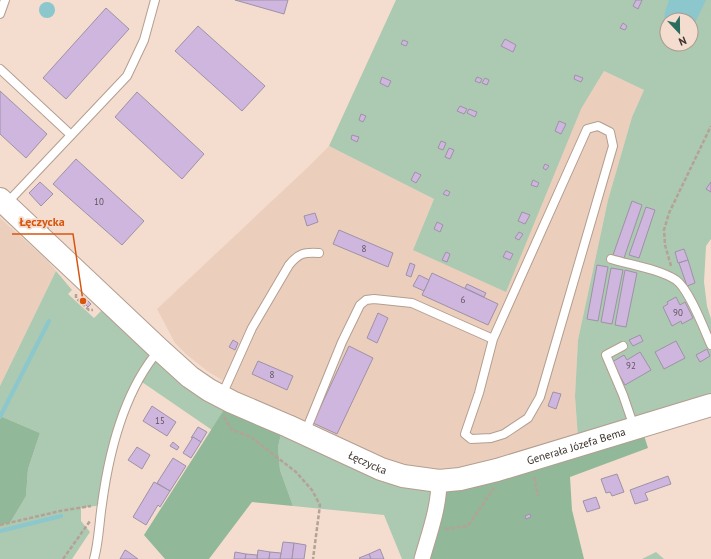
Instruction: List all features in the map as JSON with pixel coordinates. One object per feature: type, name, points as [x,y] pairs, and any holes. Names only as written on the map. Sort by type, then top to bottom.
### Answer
[{"type":"street","name":"Łęczycka","points":[[4,206],[190,377],[209,390],[221,405],[304,434],[381,469],[403,476],[439,481]]},
{"type":"street","name":"Generała Józefa Bema","points":[[439,481],[460,479],[497,470],[711,405]]},
{"type":"street","points":[[422,559],[430,532],[439,489],[439,481]]},
{"type":"lane","points":[[0,14],[5,0]]},
{"type":"lane","points":[[4,206],[127,76],[144,40],[156,0]]},
{"type":"lane","points":[[0,69],[71,134]]},
{"type":"lane","points":[[598,126],[610,132],[613,146],[540,397],[528,418],[504,434],[491,438],[471,439],[465,434],[479,394],[493,339],[587,129],[598,126]]},
{"type":"lane","points":[[221,405],[252,328],[289,265],[296,257],[306,252],[319,253]]},
{"type":"lane","points":[[611,259],[663,274],[677,281],[686,292],[711,345]]},
{"type":"lane","points":[[304,434],[342,342],[360,305],[366,300],[374,299],[412,303],[493,339]]},
{"type":"lane","points":[[623,346],[606,355],[623,395],[634,428]]},
{"type":"lane","points":[[94,559],[98,545],[102,504],[118,430],[129,399],[145,368],[159,349]]},
{"type":"path","points":[[677,281],[665,245],[664,230],[669,213],[711,126]]},
{"type":"path","points":[[221,405],[232,430],[251,437],[296,472],[312,490],[320,505],[313,559]]},
{"type":"path","points":[[533,475],[538,496]]},
{"type":"path","points":[[430,532],[468,526],[496,486]]},
{"type":"path","points":[[0,525],[60,511],[102,504]]},
{"type":"path","points":[[63,559],[102,504]]},
{"type":"shaded area","points":[[604,71],[644,90],[632,117],[608,200],[578,340],[575,396],[578,439],[456,474],[402,469],[229,394],[222,380],[207,371],[175,343],[157,309],[329,146],[434,199],[413,250],[581,109]]},
{"type":"shaded area","points":[[0,218],[47,260],[56,271],[0,386]]},
{"type":"green space","points":[[396,0],[711,0],[711,239],[706,246],[704,282],[707,306],[711,319],[711,400],[578,439],[575,396],[578,340],[608,200],[632,117],[644,90],[604,71],[581,109],[506,292],[413,250],[434,199],[329,146]]},
{"type":"green space","points":[[56,271],[72,290],[68,294],[94,318],[101,311],[127,328],[145,351],[160,365],[227,405],[212,430],[139,380],[129,399],[102,505],[81,508],[81,521],[90,532],[72,559],[0,559],[0,525],[10,523],[26,496],[28,469],[40,433],[0,416],[0,386]]},
{"type":"green space","points":[[227,405],[282,430],[278,447],[280,470],[293,506],[252,502],[209,559],[165,559],[144,535]]},
{"type":"green space","points":[[0,416],[40,433],[28,469],[26,496],[10,523],[0,525]]},
{"type":"green space","points":[[642,429],[648,448],[570,477],[572,510],[584,559],[422,559],[439,489]]},
{"type":"green space","points":[[282,430],[439,489],[422,559],[402,559],[384,515],[293,506],[280,470],[278,447]]},
{"type":"green space","points":[[656,552],[664,559],[642,559]]},
{"type":"water","points":[[669,0],[706,0],[699,14],[699,12],[665,11]]},
{"type":"water","points":[[47,2],[54,7],[55,10],[50,17],[47,18],[40,13],[39,10],[44,3]]},
{"type":"building","points":[[235,0],[288,0],[284,14]]},
{"type":"building","points":[[636,0],[642,0],[638,9],[633,6]]},
{"type":"building","points":[[106,8],[129,29],[66,99],[43,78]]},
{"type":"building","points":[[623,23],[627,26],[625,30],[620,28]]},
{"type":"building","points":[[198,26],[265,86],[242,111],[175,51]]},
{"type":"building","points":[[505,39],[516,45],[513,52],[501,46]]},
{"type":"building","points":[[403,40],[408,42],[406,46],[401,44]]},
{"type":"building","points":[[575,75],[583,78],[581,82],[574,79]]},
{"type":"building","points":[[382,77],[391,81],[388,87],[380,83]]},
{"type":"building","points":[[477,77],[482,79],[480,83],[475,81]]},
{"type":"building","points":[[485,78],[489,80],[487,85],[482,83]]},
{"type":"building","points":[[0,91],[47,134],[26,158],[0,134]]},
{"type":"building","points":[[137,92],[204,154],[182,179],[115,117]]},
{"type":"building","points":[[460,106],[467,109],[464,114],[457,111]]},
{"type":"building","points":[[469,109],[477,112],[475,117],[467,113]]},
{"type":"building","points":[[361,114],[366,116],[363,122],[359,120]]},
{"type":"building","points":[[559,121],[566,124],[561,134],[555,131]]},
{"type":"building","points":[[352,135],[359,137],[357,142],[351,139]]},
{"type":"building","points":[[441,141],[446,143],[443,150],[438,148]]},
{"type":"building","points":[[449,148],[454,150],[450,159],[445,157]]},
{"type":"building","points":[[76,159],[144,221],[122,245],[53,184]]},
{"type":"building","points":[[545,164],[549,166],[546,170],[543,168]]},
{"type":"building","points":[[415,172],[421,175],[416,183],[411,180]]},
{"type":"building","points":[[533,180],[539,183],[537,187],[531,185]]},
{"type":"building","points":[[40,182],[53,194],[41,206],[29,193]]},
{"type":"building","points":[[711,182],[711,192],[706,189]]},
{"type":"building","points":[[446,190],[450,192],[448,196],[443,194]]},
{"type":"building","points":[[632,201],[642,205],[624,258],[613,255]]},
{"type":"building","points":[[646,207],[655,210],[639,258],[629,255]]},
{"type":"building","points":[[522,212],[530,215],[525,224],[518,221]]},
{"type":"building","points":[[315,213],[318,222],[307,226],[304,216]]},
{"type":"building","points":[[42,221],[49,228],[46,231],[39,223]]},
{"type":"building","points":[[437,222],[443,225],[440,232],[434,229]]},
{"type":"building","points":[[339,230],[393,253],[388,267],[333,244]]},
{"type":"building","points":[[519,232],[523,234],[519,240],[515,238]]},
{"type":"building","points":[[684,249],[688,260],[678,263],[675,252]]},
{"type":"building","points":[[506,251],[513,254],[510,260],[503,257]]},
{"type":"building","points":[[446,252],[450,254],[447,262],[442,260]]},
{"type":"building","points":[[688,260],[695,283],[687,286],[679,263]]},
{"type":"building","points":[[410,263],[415,265],[411,277],[406,275]]},
{"type":"building","points":[[597,265],[608,267],[598,321],[587,319]]},
{"type":"building","points":[[611,268],[623,270],[612,324],[601,322]]},
{"type":"building","points":[[625,270],[637,273],[626,327],[615,325]]},
{"type":"building","points":[[432,273],[498,304],[488,325],[422,295]]},
{"type":"building","points":[[419,275],[429,280],[424,291],[413,286]]},
{"type":"building","points":[[467,284],[486,293],[484,297],[465,288]]},
{"type":"building","points":[[84,297],[91,304],[88,307],[81,300]]},
{"type":"building","points":[[676,297],[680,305],[685,302],[693,318],[682,324],[681,321],[672,326],[663,307],[668,304],[667,302]]},
{"type":"building","points":[[378,313],[388,318],[377,343],[367,338]]},
{"type":"building","points":[[640,335],[643,341],[633,346],[629,340]]},
{"type":"building","points":[[233,340],[238,343],[235,350],[229,347]]},
{"type":"building","points":[[676,341],[685,358],[664,369],[655,352]]},
{"type":"building","points":[[349,346],[373,358],[337,434],[313,423]]},
{"type":"building","points":[[707,349],[710,356],[700,362],[696,355]]},
{"type":"building","points":[[640,352],[651,370],[625,385],[612,362],[624,355],[627,360]]},
{"type":"building","points":[[258,361],[293,376],[287,390],[252,374]]},
{"type":"building","points":[[553,392],[561,394],[556,409],[548,406]]},
{"type":"building","points":[[152,406],[176,422],[167,436],[143,421]]},
{"type":"building","points":[[198,427],[207,432],[201,442],[193,437],[191,438]]},
{"type":"building","points":[[193,437],[201,442],[191,458],[183,453]]},
{"type":"building","points":[[173,442],[179,447],[177,450],[170,446]]},
{"type":"building","points":[[137,447],[150,455],[142,469],[128,460]]},
{"type":"building","points":[[173,458],[186,466],[170,491],[157,483]]},
{"type":"building","points":[[617,474],[624,492],[612,496],[610,492],[606,493],[601,479]]},
{"type":"building","points":[[668,476],[671,484],[645,493],[648,500],[635,504],[630,490]]},
{"type":"building","points":[[154,482],[170,491],[160,507],[158,505],[146,525],[133,517]]},
{"type":"building","points":[[596,497],[600,508],[587,512],[583,501]]},
{"type":"building","points":[[530,514],[531,517],[526,519],[525,516]]},
{"type":"building","points":[[283,542],[294,543],[292,559],[280,559]]},
{"type":"building","points":[[294,543],[306,545],[304,559],[292,559]]},
{"type":"building","points":[[380,549],[384,559],[371,559],[369,554]]},
{"type":"building","points":[[125,550],[127,551],[138,559],[120,559]]},
{"type":"building","points":[[258,550],[270,552],[269,559],[257,559]]},
{"type":"building","points":[[235,552],[246,554],[245,559],[234,559]]},
{"type":"building","points":[[270,552],[281,553],[280,559],[269,559]]},
{"type":"building","points":[[246,554],[257,555],[257,559],[245,559]]},
{"type":"building","points":[[369,554],[371,559],[359,558]]},
{"type":"waterway","points":[[0,417],[49,321]]},
{"type":"waterway","points":[[0,531],[61,516]]},
{"type":"place","name":"Łęczycka","points":[[83,301]]}]
